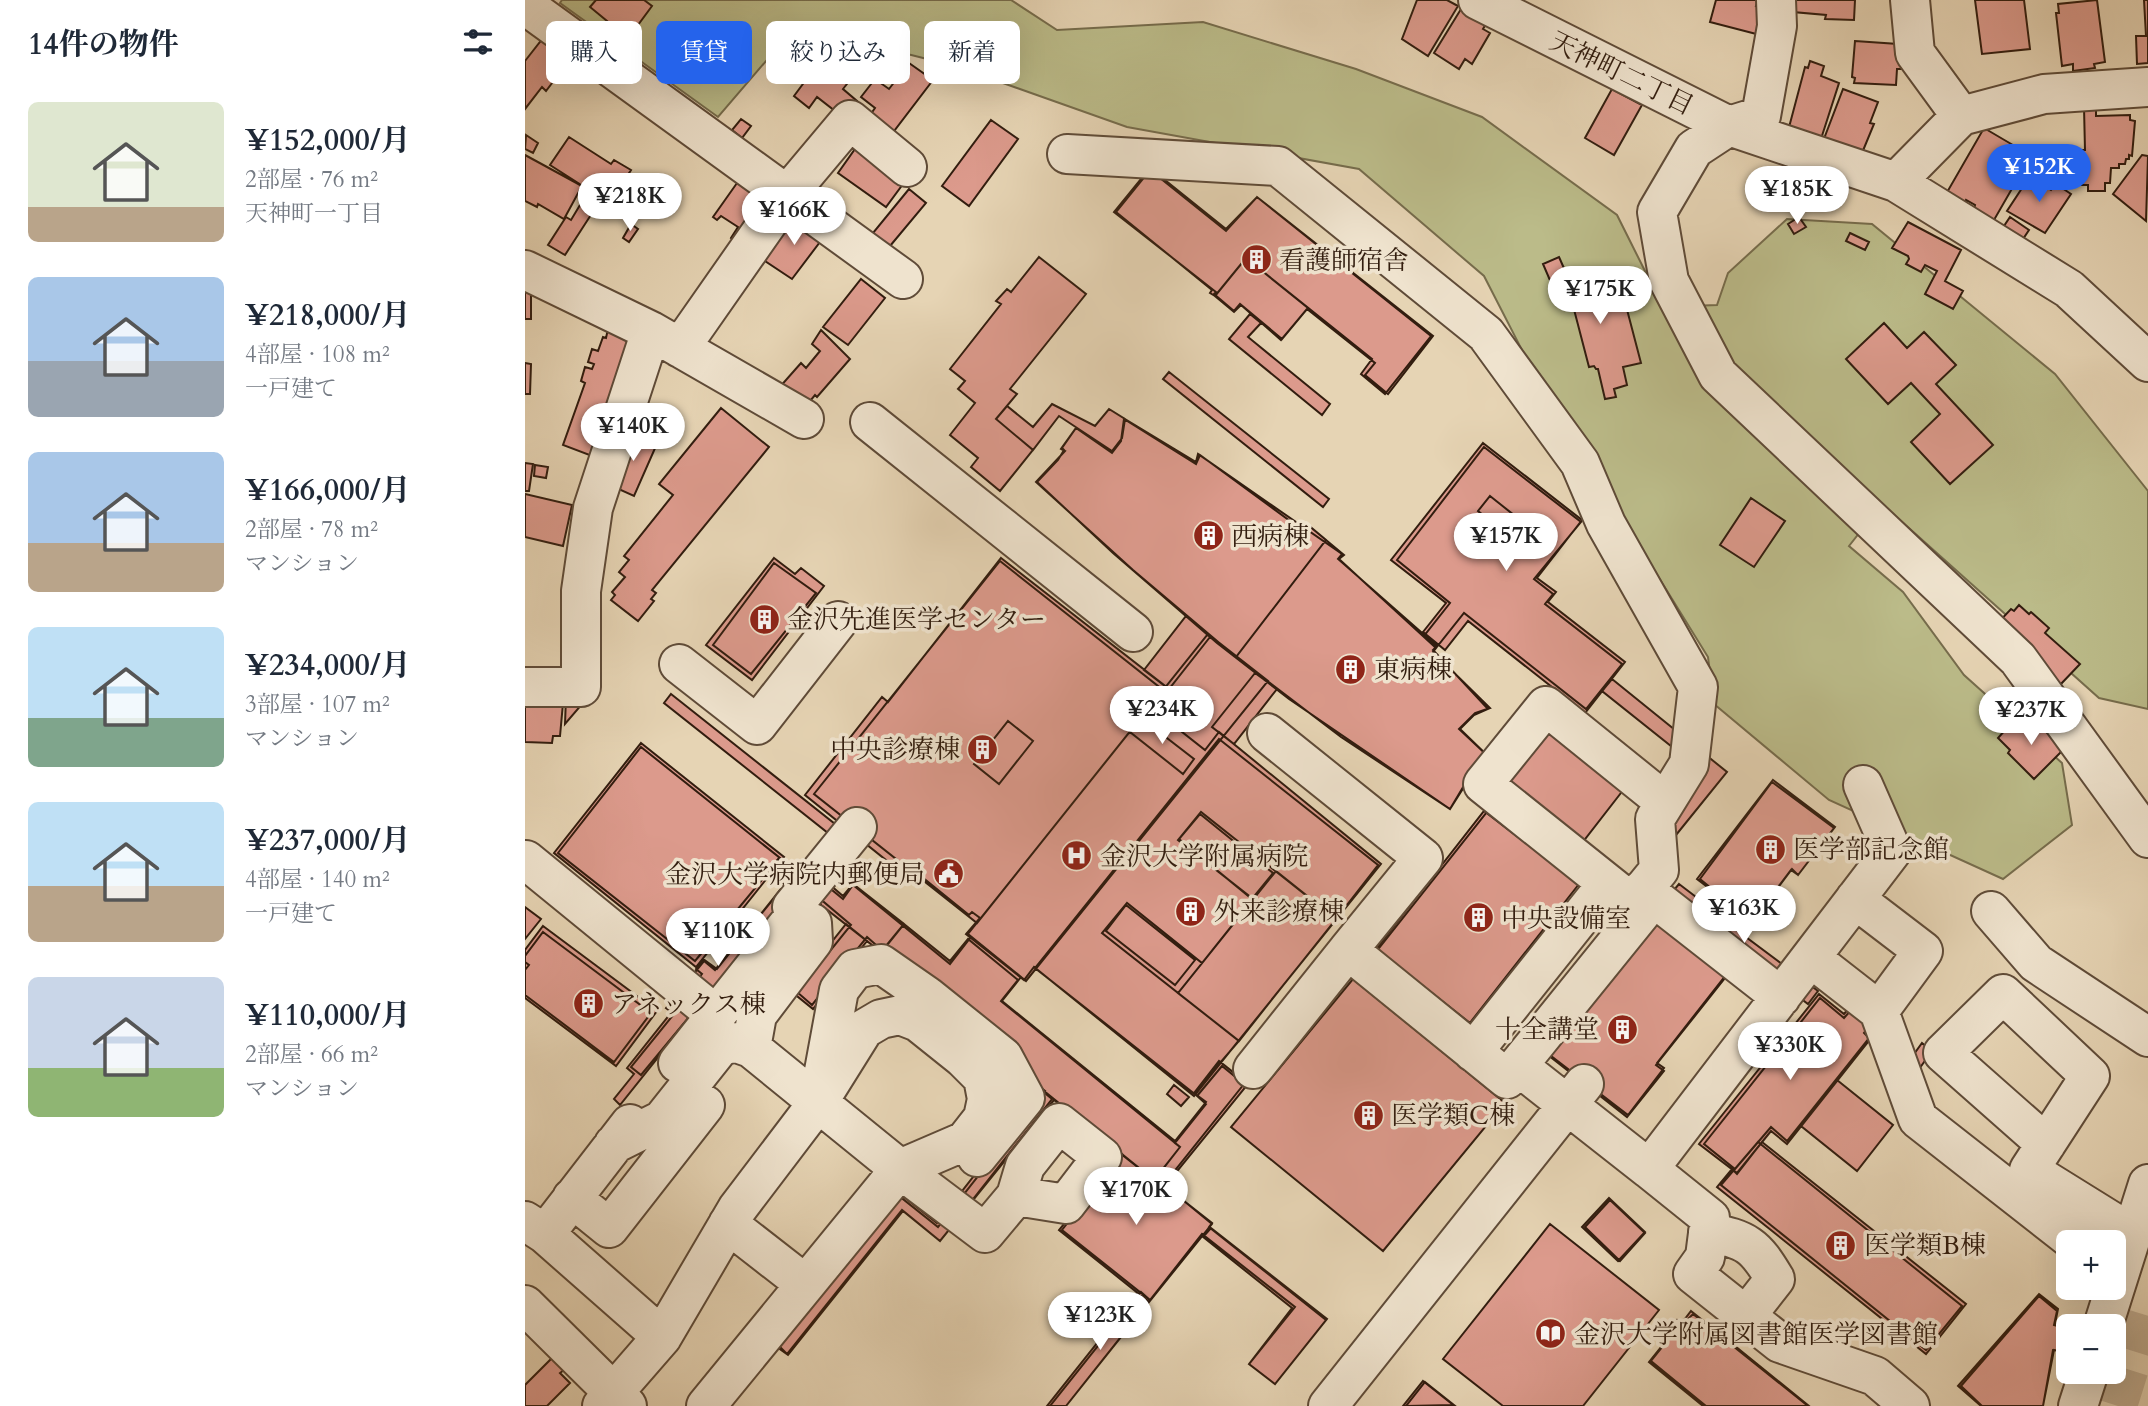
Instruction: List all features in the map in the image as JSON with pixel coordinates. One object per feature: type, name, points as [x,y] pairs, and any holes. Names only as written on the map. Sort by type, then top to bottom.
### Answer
[{"type":"street","name":"天神町二丁目","points":[[1478,0],[1730,126],[1896,182],[2069,289],[2148,362]]},
{"type":"street","points":[[1776,0],[1777,26],[1761,116],[1730,126],[1694,149],[1657,212],[1669,281],[1719,375],[2018,659],[2148,838]]},
{"type":"street","points":[[1910,0],[1915,53],[1961,116]]},
{"type":"street","points":[[525,5],[902,279]]},
{"type":"street","points":[[1896,182],[1961,116],[2045,94],[2148,87]]},
{"type":"street","points":[[525,687],[581,687],[580,591],[593,508],[665,339],[850,120],[907,167]]},
{"type":"street","points":[[1067,153],[1278,166],[1486,334],[1580,463],[1606,524],[1698,687],[1689,764],[1655,819],[1659,870],[1627,892],[1473,1052]]},
{"type":"street","points":[[525,270],[665,339],[804,419]]},
{"type":"street","points":[[870,422],[1133,632]]},
{"type":"street","points":[[679,664],[757,725],[838,621]]},
{"type":"street","points":[[1665,802],[1546,706],[1483,784],[1627,892],[1781,997]]},
{"type":"street","points":[[1253,1069],[1423,858],[1267,733]]},
{"type":"street","points":[[1649,1170],[1892,851],[1863,785]]},
{"type":"street","points":[[662,1337],[535,1227],[572,1198],[716,1015],[801,914],[857,827]]},
{"type":"street","points":[[526,860],[716,1015]]},
{"type":"street","points":[[1348,950],[1507,1079],[1642,912],[1627,892]]},
{"type":"street","points":[[1855,900],[1923,951],[1879,1011]]},
{"type":"street","points":[[1991,911],[2036,963],[2148,1037]]},
{"type":"street","points":[[758,1053],[757,1015],[813,941],[801,914]]},
{"type":"street","points":[[1811,958],[1879,1011],[1917,1119],[2060,1230]]},
{"type":"street","points":[[818,1101],[839,990],[855,969],[881,964],[927,996],[1003,1057],[1025,1098],[977,1158],[930,1171],[899,1169]]},
{"type":"street","points":[[525,1305],[614,1402],[662,1337],[737,1209],[818,1101],[864,1029],[881,1019],[900,1015],[918,1022],[983,1078],[987,1099],[983,1118],[965,1141],[899,1169],[706,1406]]},
{"type":"street","points":[[614,1144],[662,1120],[720,1047],[734,1042],[758,1053],[899,1169],[985,1233],[1016,1196]]},
{"type":"street","points":[[572,1198],[609,1228],[737,1064],[758,1053]]},
{"type":"street","points":[[1518,1066],[1576,1094],[1649,1170],[1710,1218],[1705,1257],[1693,1274],[1780,1343],[1875,1376],[1910,1406]]},
{"type":"street","points":[[1328,1406],[1576,1094]]},
{"type":"street","points":[[2046,1144],[2029,1170],[2132,1234]]},
{"type":"street","points":[[2109,1314],[2127,1279],[2132,1234],[2148,1184]]},
{"type":"street","points":[[728,1224],[805,1284]]},
{"type":"street","points":[[1708,1232],[1738,1238],[1761,1254],[1775,1279],[1746,1316]]},
{"type":"street","points":[[2078,1406],[2085,1384]]},
{"type":"green space","points":[[562,0],[1011,0],[1057,30],[1203,22],[1356,69],[1482,117],[1617,215],[1663,307],[1717,305],[1728,273],[1787,219],[1872,224],[2055,374],[2148,491],[2148,709],[2099,698],[1882,504],[1849,546],[1903,592],[1964,675],[2062,763],[2072,825],[2003,879],[1829,800],[1714,704],[1708,657],[1542,389],[1484,276],[1359,169],[1127,127],[1006,84],[1020,84],[1020,21],[924,21],[924,58],[910,55],[910,21],[766,21],[766,61],[752,77],[752,21],[656,21],[656,72],[642,62],[642,21],[585,21],[560,3]]},
{"type":"green space","points":[[672,84],[746,84],[718,117]]},
{"type":"building","points":[[596,0],[644,0],[652,6],[641,21],[607,21],[590,7]]},
{"type":"building","points":[[1417,0],[1447,0],[1458,6],[1428,56],[1402,39]]},
{"type":"building","points":[[1716,0],[1758,0],[1756,6],[1770,10],[1764,36],[1710,22]]},
{"type":"building","points":[[1794,0],[1855,0],[1854,20],[1825,19],[1826,15],[1793,12]]},
{"type":"building","points":[[1975,0],[2024,0],[2030,49],[1982,54]]},
{"type":"building","points":[[2097,0],[2105,62],[2094,64],[2095,68],[2073,71],[2073,64],[2062,66],[2056,13],[2059,13],[2058,4]]},
{"type":"building","points":[[2144,0],[2148,0],[2148,63],[2137,64],[2136,36],[2146,36]]},
{"type":"building","points":[[1461,9],[1486,24],[1483,29],[1490,33],[1472,64],[1465,59],[1459,69],[1434,53]]},
{"type":"building","points":[[546,34],[546,84],[551,84],[546,91],[542,87],[525,109],[525,61]]},
{"type":"building","points":[[1855,41],[1898,44],[1906,69],[1897,69],[1896,85],[1854,83],[1855,78],[1852,77]]},
{"type":"building","points":[[1810,61],[1824,66],[1821,76],[1839,83],[1820,142],[1788,131],[1805,67],[1808,68]]},
{"type":"building","points":[[910,64],[924,74],[924,84],[930,84],[891,135],[868,118],[875,108],[861,97],[871,84],[882,84],[889,89],[893,84],[910,84]]},
{"type":"building","points":[[803,84],[847,84],[843,89],[857,101],[844,118],[817,97],[809,108],[794,96]]},
{"type":"building","points":[[1612,89],[1642,105],[1614,155],[1585,138]]},
{"type":"building","points":[[1843,89],[1878,102],[1870,123],[1874,124],[1862,153],[1822,144]]},
{"type":"building","points":[[2084,107],[2096,108],[2096,116],[2130,115],[2130,120],[2135,121],[2132,156],[2129,155],[2125,164],[2119,164],[2119,168],[2111,168],[2110,183],[2105,183],[2105,191],[2088,191],[2088,185],[2077,185],[2076,167],[2080,167],[2080,150],[2085,150]]},
{"type":"building","points":[[741,119],[751,126],[742,138],[732,130]]},
{"type":"building","points":[[991,120],[1018,139],[969,206],[942,186]]},
{"type":"building","points":[[1984,128],[2018,148],[2006,170],[2010,173],[2012,169],[2021,173],[1994,220],[1974,209],[1975,205],[1966,200],[1961,210],[1946,194]]},
{"type":"building","points":[[526,135],[538,143],[533,153],[525,149]]},
{"type":"building","points":[[569,137],[611,164],[614,160],[631,170],[604,212],[596,207],[565,255],[548,245],[566,217],[571,220],[589,190],[550,165]]},
{"type":"building","points":[[855,149],[903,184],[886,207],[838,173]]},
{"type":"building","points":[[525,155],[582,186],[564,219],[538,204],[537,207],[525,201]]},
{"type":"building","points":[[2142,155],[2148,156],[2146,221],[2113,194]]},
{"type":"building","points":[[2032,156],[2045,164],[2036,177],[2024,170]]},
{"type":"building","name":"看護師宿舎","points":[[1150,168],[1226,229],[1257,197],[1433,336],[1388,394],[1365,375],[1375,363],[1307,309],[1282,339],[1240,304],[1234,311],[1214,294],[1216,292],[1114,212]]},
{"type":"building","name":"看護師宿舎","points":[[1150,170],[1226,231],[1257,197],[1431,336],[1385,394],[1361,374],[1372,359],[1246,258],[1215,296],[1210,293],[1212,290],[1116,212]]},
{"type":"building","points":[[2028,179],[2051,190],[2056,184],[2071,194],[2045,233],[2007,211]]},
{"type":"building","points":[[737,183],[743,187],[745,184],[774,210],[746,248],[731,238],[738,227],[721,216],[717,220],[713,217]]},
{"type":"building","points":[[909,189],[926,203],[885,252],[868,239]]},
{"type":"building","points":[[799,214],[826,234],[792,279],[762,259],[784,227],[788,229]]},
{"type":"building","points":[[1799,217],[1806,227],[1794,234],[1788,224]]},
{"type":"building","points":[[2010,217],[2029,230],[2021,242],[2002,229]]},
{"type":"building","points":[[1908,222],[1961,250],[1945,281],[1963,291],[1953,309],[1925,294],[1937,271],[1925,265],[1921,272],[1906,264],[1908,256],[1892,248]]},
{"type":"building","points":[[631,224],[638,229],[629,242],[623,238]]},
{"type":"building","points":[[1850,233],[1869,242],[1865,250],[1846,241]]},
{"type":"building","points":[[1039,257],[1086,294],[1010,389],[1017,394],[996,419],[1033,450],[1000,491],[971,467],[978,458],[950,435],[975,403],[958,389],[965,381],[950,369],[1001,304],[996,301],[1007,289],[1011,292]]},
{"type":"building","points":[[1559,257],[1574,291],[1619,279],[1641,363],[1623,367],[1627,385],[1614,389],[1616,397],[1605,399],[1598,369],[1589,367],[1570,294],[1558,299],[1543,264]]},
{"type":"building","points":[[1246,258],[1308,308],[1281,340],[1241,305],[1234,312],[1215,296]]},
{"type":"building","points":[[861,279],[885,298],[848,345],[823,327]]},
{"type":"building","points":[[525,281],[531,281],[531,319],[525,319]]},
{"type":"building","points":[[1250,314],[1261,323],[1248,337],[1330,404],[1322,415],[1229,339]]},
{"type":"building","points":[[1884,323],[1907,348],[1924,332],[1956,365],[1936,384],[1993,445],[1950,484],[1911,442],[1940,414],[1911,383],[1888,404],[1846,359]]},
{"type":"building","points":[[608,329],[644,339],[600,459],[563,445],[585,383],[581,381],[585,367],[592,369],[594,364],[588,362],[592,349],[598,351]]},
{"type":"building","points":[[821,330],[850,359],[806,406],[778,389],[801,363],[806,368],[820,351],[812,344]]},
{"type":"building","points":[[525,363],[531,364],[530,394],[525,394]]},
{"type":"building","points":[[1169,372],[1329,499],[1323,507],[1163,379]]},
{"type":"building","points":[[1052,404],[1095,426],[1109,409],[1125,419],[1122,438],[1112,451],[1059,416],[1033,450],[996,419],[1007,406],[1033,427]]},
{"type":"building","points":[[721,408],[769,447],[652,590],[656,593],[651,599],[654,601],[638,621],[611,600],[615,595],[612,592],[625,577],[619,572],[629,560],[624,556],[673,495],[659,484]]},
{"type":"building","name":"西病棟","points":[[1124,419],[1196,464],[1200,455],[1305,532],[1308,525],[1326,540],[1236,657],[1133,570],[1036,482],[1065,451],[1061,449],[1076,428],[1112,453],[1121,441]]},
{"type":"building","points":[[1125,419],[1196,462],[1198,454],[1342,554],[1338,559],[1437,646],[1433,650],[1488,709],[1474,715],[1460,729],[1491,759],[1465,784],[1450,809],[1289,699],[1217,643],[1113,553],[1037,482],[1058,460],[1064,450],[1062,448],[1076,428],[1112,451],[1122,438]]},
{"type":"building","points":[[625,432],[656,446],[634,496],[614,487]]},
{"type":"building","points":[[1483,443],[1582,520],[1537,578],[1556,592],[1548,602],[1625,662],[1585,713],[1468,621],[1445,650],[1423,632],[1446,603],[1391,560]]},
{"type":"building","points":[[1484,447],[1581,522],[1534,579],[1553,594],[1545,604],[1622,664],[1586,709],[1464,613],[1436,648],[1424,636],[1450,603],[1397,560]]},
{"type":"building","points":[[525,463],[533,464],[529,491],[525,491]]},
{"type":"building","points":[[535,465],[548,467],[546,478],[534,476]]},
{"type":"building","points":[[525,494],[572,505],[563,546],[525,537]]},
{"type":"building","points":[[1490,496],[1529,527],[1517,542],[1478,511]]},
{"type":"building","points":[[1751,498],[1785,521],[1754,567],[1720,545]]},
{"type":"building","name":"東病棟","points":[[1326,540],[1344,555],[1339,559],[1436,648],[1433,652],[1490,708],[1475,713],[1459,729],[1492,760],[1464,787],[1450,809],[1341,737],[1236,657]]},
{"type":"building","name":"金沢先進医学センター","points":[[774,558],[795,574],[801,568],[824,586],[752,680],[706,645]]},
{"type":"building","points":[[1001,558],[1169,689],[1153,709],[1205,750],[1219,732],[1381,864],[1194,1096],[1034,967],[1024,980],[966,934],[980,918],[972,912],[969,915],[907,865],[901,872],[805,795],[882,697],[888,702]]},
{"type":"building","name":"中央診療棟","points":[[1000,561],[1163,690],[977,923],[814,794]]},
{"type":"building","name":"金沢先進医学センター","points":[[774,563],[816,593],[751,674],[713,645]]},
{"type":"building","points":[[2019,605],[2049,628],[2045,633],[2080,664],[2059,686],[1994,627],[2011,609],[2014,611]]},
{"type":"building","points":[[1186,616],[1210,637],[1169,689],[1144,670]]},
{"type":"building","points":[[1208,634],[1268,681],[1026,981],[968,934]]},
{"type":"building","points":[[1255,673],[1277,689],[1234,744],[1212,727]]},
{"type":"building","points":[[1612,679],[1727,772],[1676,835],[1664,826],[1706,774],[1602,691]]},
{"type":"building","points":[[671,694],[835,824],[828,833],[664,703]]},
{"type":"building","points":[[525,697],[563,703],[560,736],[553,736],[552,743],[525,742]]},
{"type":"building","points":[[566,697],[583,703],[565,724]]},
{"type":"building","points":[[1141,718],[1194,759],[1183,774],[1130,732]]},
{"type":"building","points":[[2015,719],[2024,728],[2033,719],[2064,749],[2034,779],[2008,753],[2010,750],[1998,738]]},
{"type":"building","points":[[1008,721],[1033,741],[999,784],[974,764]]},
{"type":"building","points":[[1544,726],[1624,789],[1582,843],[1502,780]]},
{"type":"building","name":"外来診療棟","points":[[1219,739],[1378,865],[1336,919],[1201,812],[1178,840],[1253,899],[1202,963],[1127,903],[1102,933],[1239,1041],[1194,1093],[1196,1095],[1035,968]]},
{"type":"building","points":[[641,743],[784,857],[696,967],[554,853]]},
{"type":"building","points":[[641,747],[780,858],[695,961],[558,853]]},
{"type":"building","name":"医学部記念館","points":[[1773,780],[1835,827],[1798,875],[1791,870],[1743,933],[1700,902],[1710,889],[1697,879]]},
{"type":"building","name":"医学部記念館","points":[[1772,782],[1834,828],[1798,875],[1792,869],[1744,933],[1704,899],[1712,889],[1700,879]]},
{"type":"building","name":"中央設備室","points":[[1484,811],[1579,884],[1470,1023],[1376,949]]},
{"type":"building","name":"中央設備室","points":[[1487,812],[1579,884],[1469,1024],[1376,952]]},
{"type":"building","points":[[1200,814],[1273,873],[1252,899],[1179,839]]},
{"type":"building","points":[[779,858],[815,887],[793,891],[641,1075],[631,1067],[674,1014],[666,1008],[704,961],[715,970],[785,885],[768,871]]},
{"type":"building","points":[[1276,871],[1336,919],[1239,1041],[1178,993]]},
{"type":"building","points":[[829,884],[843,896],[853,884],[904,924],[881,952],[816,901]]},
{"type":"building","points":[[1679,884],[1818,991],[1808,1004],[1669,896]]},
{"type":"building","points":[[784,885],[791,891],[620,1105],[614,1099],[634,1074],[627,1068],[702,974],[696,969],[703,959],[717,969]]},
{"type":"building","points":[[853,885],[950,964],[971,937],[1021,977],[1002,1001],[1175,1141],[1206,1102],[1194,1093],[1219,1061],[1248,1084],[1165,1186],[1212,1223],[1209,1227],[1326,1320],[1275,1384],[1249,1364],[1295,1307],[1202,1234],[1150,1300],[1062,1230],[1122,1154],[1054,1100],[940,1241],[902,1210],[787,1354],[779,1346],[899,1196],[938,1227],[1045,1091],[867,937],[812,1005],[797,992],[851,925],[818,897],[827,886],[843,899]]},
{"type":"building","points":[[1126,905],[1195,960],[1175,985],[1106,931]]},
{"type":"building","points":[[525,907],[541,919],[525,939]]},
{"type":"building","name":"十全講堂","points":[[1659,916],[1729,971],[1657,1063],[1664,1068],[1628,1115],[1542,1049]]},
{"type":"building","name":"十全講堂","points":[[1659,918],[1729,973],[1656,1065],[1664,1071],[1627,1117],[1543,1051]]},
{"type":"building","points":[[846,924],[867,941],[813,1009],[792,992]]},
{"type":"building","points":[[904,924],[950,961],[968,939],[1018,980],[1001,1001],[1180,1147],[1154,1180],[975,1035],[875,960]]},
{"type":"building","name":"アネックス棟","points":[[543,926],[657,1011],[616,1066],[525,998],[525,950]]},
{"type":"building","name":"アネックス棟","points":[[543,932],[651,1013],[614,1062],[525,995],[525,970],[529,965],[525,962],[525,956]]},
{"type":"building","name":"医学類C棟","points":[[1353,979],[1505,1103],[1383,1251],[1231,1127]]},
{"type":"building","points":[[1819,994],[1844,1014],[1850,1007],[1871,1024],[1872,1037],[1787,1144],[1771,1131],[1737,1173],[1699,1144]]},
{"type":"building","points":[[1820,998],[1844,1018],[1852,1009],[1869,1026],[1864,1033],[1869,1038],[1787,1141],[1771,1127],[1735,1169],[1704,1144]]},
{"type":"building","points":[[1922,1043],[1932,1051],[1919,1069],[1909,1061]]},
{"type":"building","points":[[1222,1066],[1244,1084],[1164,1184],[1156,1178],[1180,1147],[1175,1143],[1206,1104],[1197,1096]]},
{"type":"building","points":[[1837,1080],[1893,1125],[1857,1171],[1801,1126]]},
{"type":"building","points":[[1174,1085],[1189,1097],[1181,1106],[1167,1094]]},
{"type":"building","points":[[1041,1090],[1052,1099],[940,1241],[903,1211],[788,1355],[777,1347],[899,1193],[937,1223]]},
{"type":"building","name":"医学類B棟","points":[[1758,1142],[1962,1306],[1926,1350],[1721,1185]]},
{"type":"building","name":"医学類B棟","points":[[1762,1142],[1966,1304],[1926,1354],[1717,1187],[1732,1169],[1737,1174]]},
{"type":"building","points":[[1121,1154],[1154,1180],[1156,1178],[1212,1224],[1149,1302],[1059,1230]]},
{"type":"building","points":[[1609,1198],[1645,1232],[1618,1261],[1582,1227]]},
{"type":"building","points":[[1610,1200],[1645,1233],[1620,1261],[1585,1227]]},
{"type":"building","name":"金沢大学附属図書館医学図書館","points":[[1550,1224],[1659,1310],[1583,1406],[1503,1406],[1443,1359]]},
{"type":"building","points":[[1211,1228],[1327,1319],[1275,1384],[1249,1364],[1292,1308],[1203,1237]]},
{"type":"building","points":[[1141,1292],[1150,1300],[1066,1406],[1050,1406]]},
{"type":"building","points":[[1137,1293],[1149,1302],[1066,1406],[1047,1406]]},
{"type":"building","points":[[2039,1294],[2058,1309],[2055,1324],[2056,1350],[2043,1406],[1981,1406],[1958,1386]]},
{"type":"building","points":[[2039,1296],[2057,1311],[2054,1325],[2056,1350],[2053,1350],[2043,1406],[1982,1406],[1961,1386]]},
{"type":"building","points":[[1691,1311],[1809,1406],[1703,1406],[1649,1362],[1666,1341],[1662,1338],[1677,1320],[1681,1324]]},
{"type":"building","points":[[1693,1314],[1808,1406],[1706,1406],[1651,1361],[1667,1341],[1664,1337],[1678,1321],[1683,1324]]},
{"type":"building","points":[[555,1355],[568,1367],[560,1373],[570,1383],[547,1406],[525,1406],[525,1385]]},
{"type":"building","points":[[1423,1381],[1452,1404],[1454,1406],[1403,1406]]},
{"type":"building","points":[[1425,1382],[1454,1405],[1406,1406]]},
{"type":"tunnel","points":[[2118,1406],[2148,1311]]},
{"type":"place","name":"看護師宿舎","points":[[1256,260]]},
{"type":"place","name":"西病棟","points":[[1208,536]]},
{"type":"place","name":"金沢先進医学センター","points":[[764,619]]},
{"type":"place","name":"東病棟","points":[[1351,669]]},
{"type":"place","name":"中央診療棟","points":[[983,749]]},
{"type":"place","name":"医学部記念館","points":[[1770,849]]},
{"type":"place","name":"金沢大学附属病院","points":[[1077,856]]},
{"type":"place","name":"金沢大学病院内郵便局","points":[[948,874]]},
{"type":"place","name":"外来診療棟","points":[[1191,911]]},
{"type":"place","name":"中央設備室","points":[[1478,918]]},
{"type":"place","name":"アネックス棟","points":[[588,1004]]},
{"type":"place","name":"十全講堂","points":[[1622,1029]]},
{"type":"place","name":"医学類C棟","points":[[1368,1115]]},
{"type":"place","name":"医学類B棟","points":[[1841,1245]]},
{"type":"place","name":"金沢大学附属図書館医学図書館","points":[[1551,1334]]}]
